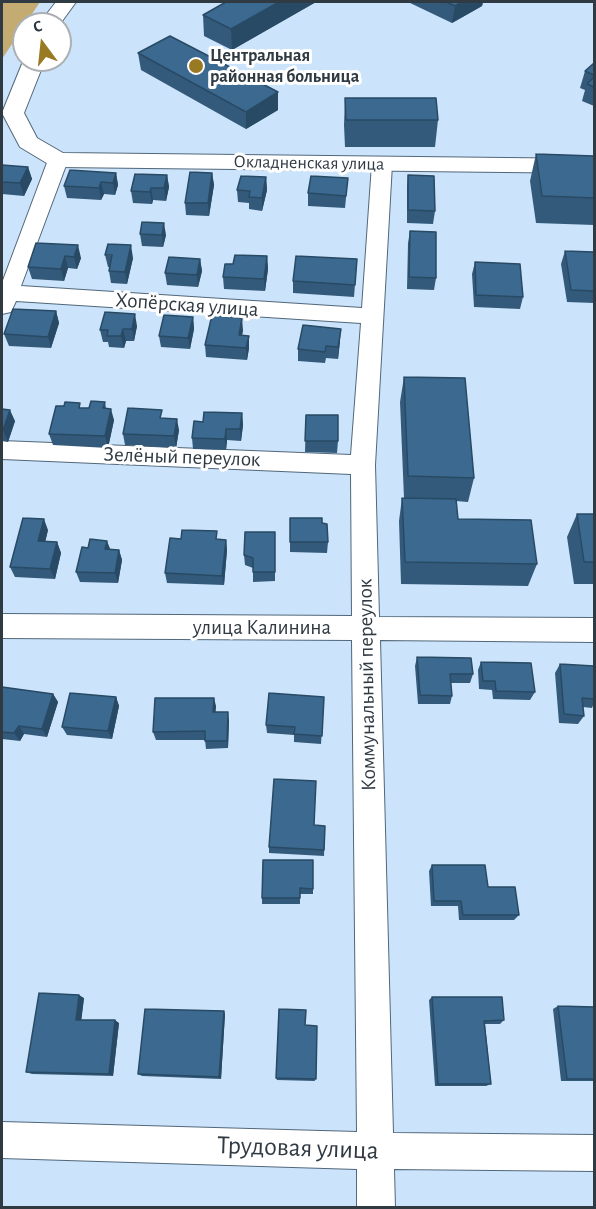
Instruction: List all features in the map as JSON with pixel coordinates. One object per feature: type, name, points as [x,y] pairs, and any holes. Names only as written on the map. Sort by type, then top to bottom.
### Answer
[{"type":"main road","points":[[29,72],[13,113],[28,142],[58,160]]},
{"type":"main road","name":"Окладненская улица","points":[[58,160],[594,166]]},
{"type":"street","points":[[4,300],[58,160]]},
{"type":"street","name":"Коммунальный переулок","points":[[376,1208],[363,465],[382,164]]},
{"type":"street","name":"Хопёрская улица","points":[[4,300],[374,316]]},
{"type":"street","name":"Зелёный переулок","points":[[2,450],[363,465]]},
{"type":"street","name":"улица Калинина","points":[[2,626],[594,630]]},
{"type":"street","name":"Трудовая улица","points":[[2,1140],[375,1151],[594,1153]]},
{"type":"shaded area","points":[[2,2],[40,2],[33,12],[12,12],[12,44],[2,59]]},
{"type":"building","points":[[226,2],[279,2],[231,29],[203,15]]},
{"type":"building","points":[[446,2],[462,2],[455,6]]},
{"type":"building","points":[[170,36],[278,92],[246,112],[138,53]]},
{"type":"building","points":[[594,63],[594,75],[585,71]]},
{"type":"building","points":[[594,77],[594,87],[587,84]]},
{"type":"building","points":[[345,98],[436,98],[438,120],[346,120]]},
{"type":"building","points":[[536,154],[594,156],[594,198],[542,196]]},
{"type":"building","points":[[2,165],[28,167],[20,183],[2,182]]},
{"type":"building","points":[[70,170],[116,173],[113,183],[101,182],[99,188],[64,186]]},
{"type":"building","points":[[190,172],[212,173],[208,203],[185,203]]},
{"type":"building","points":[[135,174],[167,175],[164,188],[151,188],[150,192],[131,191]]},
{"type":"building","points":[[408,175],[434,176],[435,211],[408,210]]},
{"type":"building","points":[[241,176],[266,177],[262,198],[249,197],[250,191],[237,190]]},
{"type":"building","points":[[311,176],[348,178],[346,196],[308,193]]},
{"type":"building","points":[[142,222],[164,223],[162,235],[140,234]]},
{"type":"building","points":[[410,231],[436,232],[436,278],[409,277]]},
{"type":"building","points":[[36,243],[78,245],[74,257],[65,256],[61,269],[28,267]]},
{"type":"building","points":[[108,244],[131,245],[125,272],[109,271],[112,255],[105,255]]},
{"type":"building","points":[[565,251],[594,252],[594,291],[571,290]]},
{"type":"building","points":[[235,255],[267,256],[264,279],[223,277],[225,264],[233,264]]},
{"type":"building","points":[[296,256],[357,259],[355,285],[293,281]]},
{"type":"building","points":[[169,257],[200,259],[197,275],[165,273]]},
{"type":"building","points":[[475,262],[520,264],[523,297],[476,295]]},
{"type":"building","points":[[13,309],[56,311],[48,337],[4,334]]},
{"type":"building","points":[[105,312],[135,314],[132,329],[123,329],[121,336],[107,336],[108,330],[100,330]]},
{"type":"building","points":[[164,315],[193,317],[188,338],[159,336]]},
{"type":"building","points":[[212,315],[242,318],[239,335],[249,336],[246,348],[205,345]]},
{"type":"building","points":[[303,325],[341,329],[338,347],[326,346],[325,352],[298,349]]},
{"type":"building","points":[[404,377],[465,378],[474,478],[408,476]]},
{"type":"building","points":[[91,401],[105,402],[103,408],[111,409],[105,436],[49,434],[56,406],[64,406],[65,402],[80,403],[79,408],[89,408]]},
{"type":"building","points":[[128,408],[162,410],[160,418],[177,419],[174,436],[123,434]]},
{"type":"building","points":[[2,409],[10,410],[3,430],[2,430]]},
{"type":"building","points":[[204,412],[242,413],[240,429],[226,429],[225,439],[192,438],[194,421],[203,422]]},
{"type":"building","points":[[306,415],[338,415],[338,441],[305,441]]},
{"type":"building","points":[[402,498],[456,499],[458,519],[531,520],[537,564],[405,562]]},
{"type":"building","points":[[577,514],[594,514],[594,562],[584,562]]},
{"type":"building","points":[[23,518],[44,519],[38,541],[57,542],[50,569],[10,567]]},
{"type":"building","points":[[290,518],[322,518],[322,523],[327,524],[328,542],[290,542]]},
{"type":"building","points":[[182,530],[217,531],[216,539],[226,540],[222,576],[165,573],[170,538],[181,539]]},
{"type":"building","points":[[245,532],[275,532],[275,572],[253,572],[253,558],[244,555]]},
{"type":"building","points":[[90,539],[107,541],[105,549],[119,550],[115,573],[76,572],[82,547],[88,548]]},
{"type":"building","points":[[417,657],[471,658],[473,674],[450,674],[452,696],[420,695]]},
{"type":"building","points":[[481,662],[531,663],[535,692],[496,691],[495,681],[483,681]]},
{"type":"building","points":[[560,664],[594,666],[594,699],[582,698],[584,716],[564,714]]},
{"type":"building","points":[[2,687],[53,694],[42,729],[19,726],[14,733],[2,732]]},
{"type":"building","points":[[70,693],[116,697],[108,731],[62,727]]},
{"type":"building","points":[[269,693],[324,697],[322,736],[294,734],[295,727],[266,725]]},
{"type":"building","points":[[155,698],[214,698],[213,712],[228,712],[227,741],[205,741],[205,731],[153,732]]},
{"type":"building","points":[[274,779],[316,781],[314,825],[325,826],[324,850],[269,847]]},
{"type":"building","points":[[263,860],[313,860],[313,889],[300,888],[300,898],[262,898]]},
{"type":"building","points":[[432,865],[485,865],[488,887],[515,887],[519,915],[463,915],[461,901],[434,901]]},
{"type":"building","points":[[39,993],[79,995],[76,1020],[115,1020],[109,1074],[26,1072]]},
{"type":"building","points":[[432,997],[502,997],[504,1020],[484,1021],[491,1084],[438,1084]]},
{"type":"building","points":[[558,1006],[594,1007],[594,1079],[567,1079]]},
{"type":"building","points":[[145,1009],[224,1011],[219,1077],[138,1074]]},
{"type":"building","points":[[279,1009],[306,1010],[305,1025],[317,1026],[316,1079],[276,1078]]},
{"type":"place","name":"Центральная районная больница","points":[[196,66]]}]
